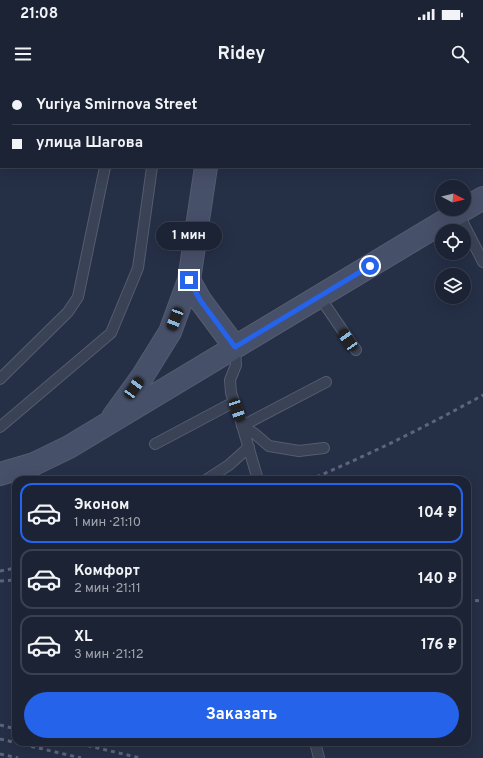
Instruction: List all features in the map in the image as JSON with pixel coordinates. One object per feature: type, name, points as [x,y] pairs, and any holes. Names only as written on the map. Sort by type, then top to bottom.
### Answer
[{"type":"main road","points":[[108,424],[142,377],[170,332],[189,280],[206,168]]},
{"type":"main road","points":[[471,205],[483,198]]},
{"type":"main road","points":[[0,474],[34,464],[69,447],[211,363],[235,347],[453,216]]},
{"type":"main road","points":[[189,280],[200,300],[235,347]]},
{"type":"lane","points":[[0,379],[68,312],[78,297],[105,168]]},
{"type":"lane","points":[[0,427],[111,333],[138,268],[152,168]]},
{"type":"lane","points":[[460,216],[483,262]]},
{"type":"lane","points":[[319,296],[356,350]]},
{"type":"lane","points":[[235,347],[236,365],[230,380],[231,393],[257,476]]},
{"type":"lane","points":[[242,426],[326,382]]},
{"type":"lane","points":[[155,444],[234,402]]},
{"type":"lane","points":[[242,426],[255,434],[269,446],[299,451],[324,448]]},
{"type":"lane","points":[[212,476],[229,465],[248,447]]},
{"type":"lane","points":[[316,746],[319,758]]},
{"type":"railway","points":[[318,476],[398,440],[483,395]]},
{"type":"railway","points":[[0,571],[12,569]]},
{"type":"railway","points":[[0,581],[12,580]]},
{"type":"railway","points":[[471,600],[483,601]]},
{"type":"railway","points":[[0,725],[12,728]]},
{"type":"railway","points":[[0,739],[12,742]]},
{"type":"railway","points":[[30,746],[81,758]]},
{"type":"railway","points":[[89,746],[140,758]]},
{"type":"railway","points":[[0,754],[18,758]]},
{"type":"route","points":[[189,280],[200,300],[235,347],[370,266]]}]
